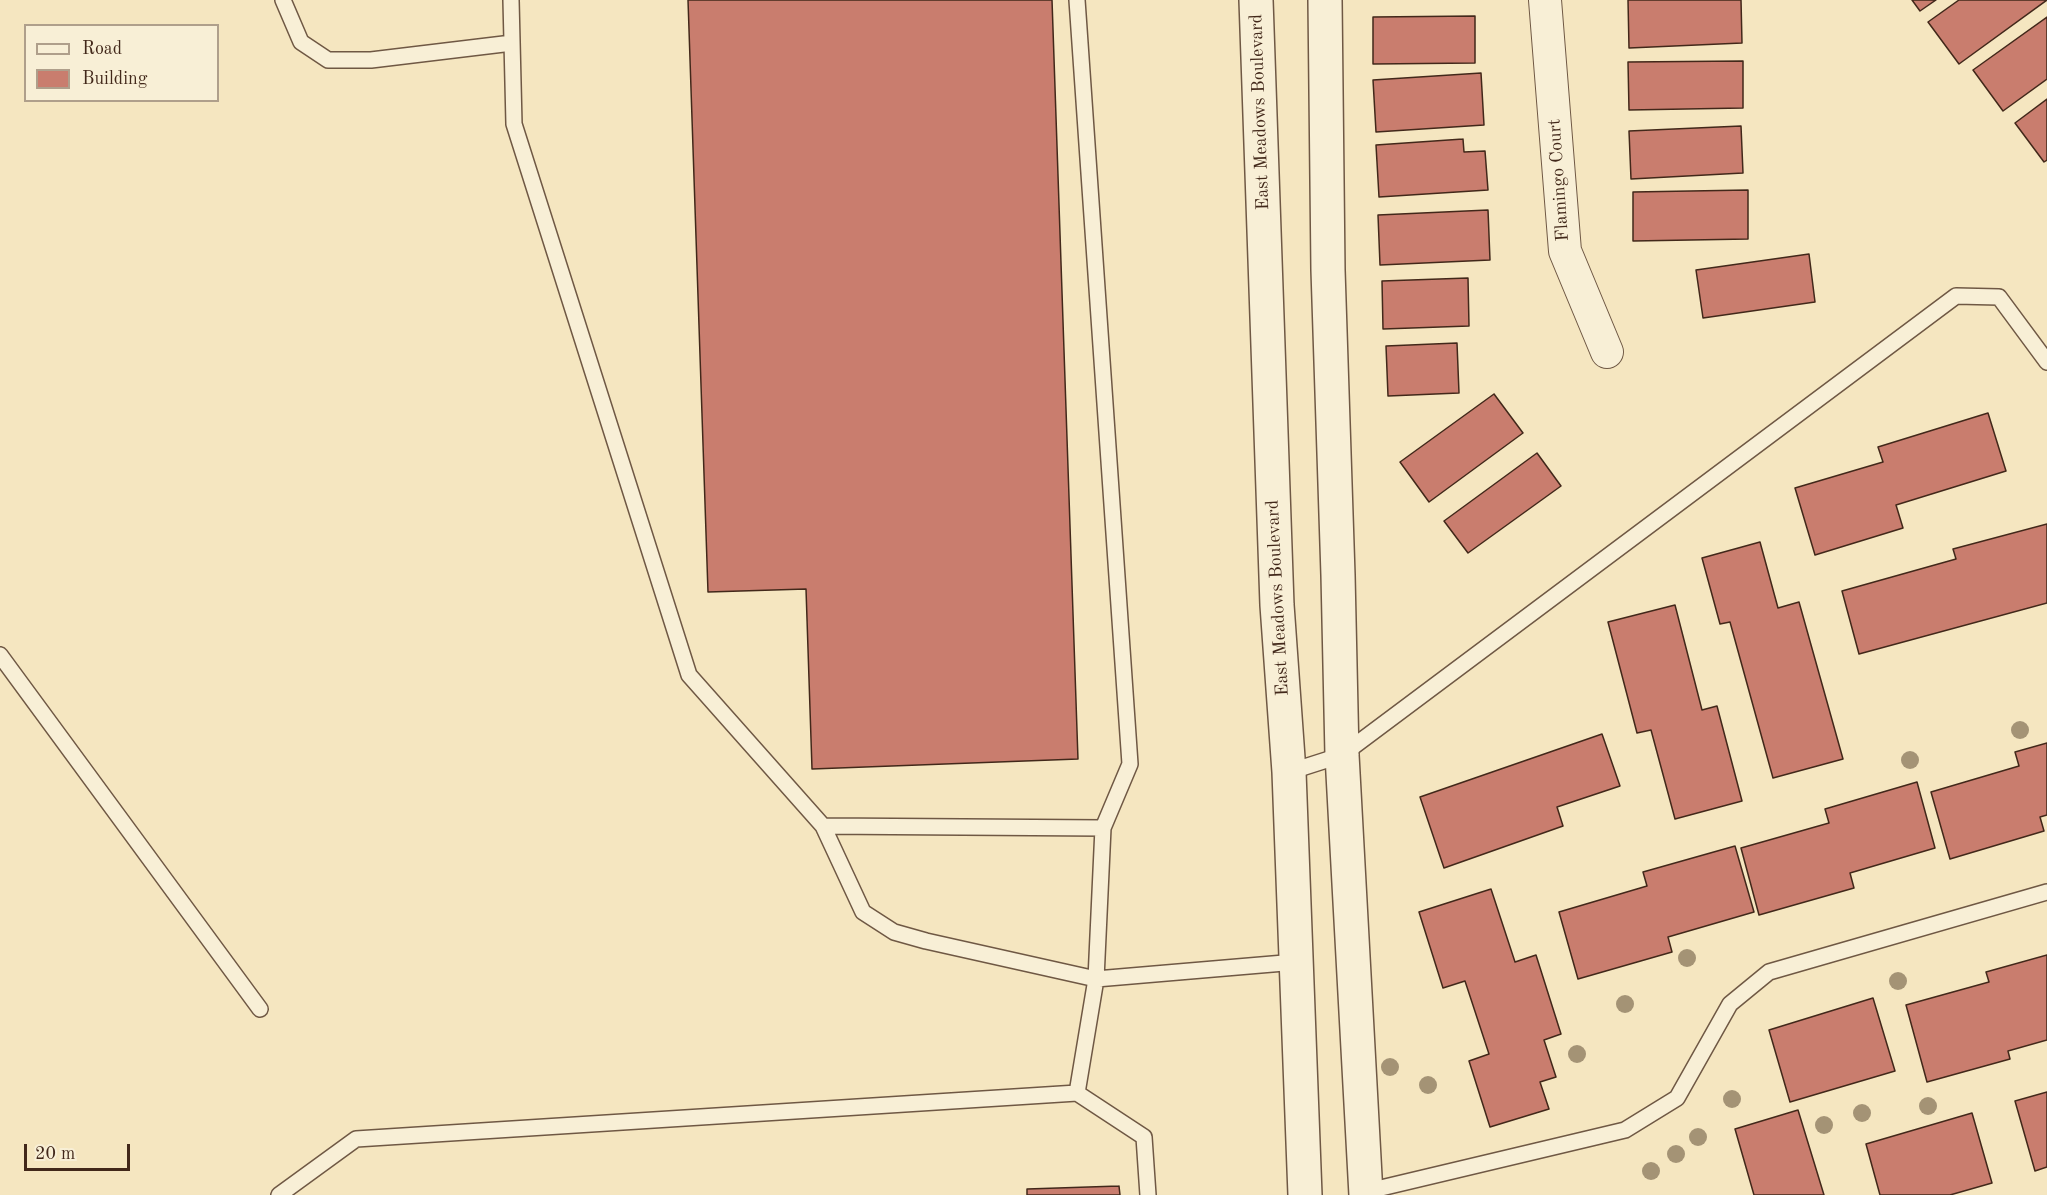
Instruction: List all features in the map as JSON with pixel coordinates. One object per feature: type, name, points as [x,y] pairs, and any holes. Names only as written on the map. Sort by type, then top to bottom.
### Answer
[{"type":"street","name":"East Meadows Boulevard","points":[[1256,0],[1277,605],[1289,772],[1305,1195]]},
{"type":"street","points":[[1325,0],[1328,270],[1342,755],[1361,1194]]},
{"type":"street","name":"Flamingo Court","points":[[1545,0],[1564,251],[1607,352]]},
{"type":"lane","points":[[283,0],[301,42],[328,60],[371,60],[512,44]]},
{"type":"lane","points":[[511,0],[514,124],[689,675],[823,826],[863,912],[894,932],[1096,979],[1296,962]]},
{"type":"lane","points":[[1077,0],[1130,764],[1103,828],[1096,979],[1077,1093]]},
{"type":"lane","points":[[1289,772],[1342,755],[1956,296],[1999,297],[2047,362]]},
{"type":"lane","points":[[0,655],[260,1009]]},
{"type":"lane","points":[[823,826],[1103,828]]},
{"type":"lane","points":[[1361,1194],[1625,1130],[1677,1098],[1730,1004],[1769,972],[2047,892]]},
{"type":"lane","points":[[279,1195],[356,1139],[1077,1093],[1144,1137],[1148,1195]]},
{"type":"building","points":[[688,0],[1052,0],[1078,759],[812,769],[806,589],[708,592]]},
{"type":"building","points":[[1628,0],[1741,0],[1742,43],[1629,48]]},
{"type":"building","points":[[1912,0],[1936,0],[1920,11]]},
{"type":"building","points":[[1959,0],[2047,0],[1959,64],[1928,22]]},
{"type":"building","points":[[1475,16],[1475,63],[1373,64],[1373,17]]},
{"type":"building","points":[[2047,17],[2047,79],[2003,111],[1973,70]]},
{"type":"building","points":[[1743,61],[1743,108],[1629,110],[1628,62]]},
{"type":"building","points":[[1481,73],[1484,125],[1376,132],[1373,80]]},
{"type":"building","points":[[2047,99],[2047,160],[2044,162],[2015,123]]},
{"type":"building","points":[[1741,126],[1743,173],[1631,179],[1629,131]]},
{"type":"building","points":[[1463,139],[1464,152],[1485,151],[1488,190],[1379,197],[1376,145]]},
{"type":"building","points":[[1748,190],[1748,239],[1633,241],[1633,192]]},
{"type":"building","points":[[1488,210],[1490,260],[1380,265],[1378,215]]},
{"type":"building","points":[[1809,254],[1815,302],[1703,318],[1696,270]]},
{"type":"building","points":[[1468,278],[1469,326],[1383,329],[1382,281]]},
{"type":"building","points":[[1457,343],[1459,393],[1388,396],[1386,346]]},
{"type":"building","points":[[1494,394],[1523,433],[1429,502],[1400,462]]},
{"type":"building","points":[[1988,413],[2006,471],[1896,505],[1903,528],[1815,555],[1795,488],[1883,462],[1878,447]]},
{"type":"building","points":[[1537,453],[1561,486],[1468,553],[1444,521]]},
{"type":"building","points":[[2047,524],[2047,603],[1859,654],[1842,591],[1956,559],[1953,549]]},
{"type":"building","points":[[1760,542],[1778,608],[1799,602],[1843,759],[1773,778],[1730,622],[1720,624],[1702,558]]},
{"type":"building","points":[[1675,605],[1702,710],[1717,706],[1742,801],[1675,819],[1651,730],[1637,733],[1608,622]]},
{"type":"building","points":[[1602,734],[1620,786],[1557,807],[1563,826],[1444,868],[1420,797]]},
{"type":"building","points":[[2047,743],[2047,815],[2040,817],[2044,831],[1950,859],[1931,792],[2019,766],[2015,752]]},
{"type":"building","points":[[1917,782],[1935,848],[1850,873],[1854,888],[1759,915],[1741,848],[1829,823],[1825,809]]},
{"type":"building","points":[[1735,846],[1754,912],[1668,937],[1672,952],[1578,979],[1559,912],[1647,886],[1643,872]]},
{"type":"building","points":[[1491,889],[1515,962],[1536,955],[1561,1034],[1544,1040],[1556,1077],[1540,1082],[1549,1109],[1490,1127],[1469,1061],[1489,1054],[1465,981],[1443,988],[1419,912]]},
{"type":"building","points":[[2047,955],[2047,1040],[2008,1051],[2010,1059],[1927,1082],[1906,1005],[1989,982],[1986,972]]},
{"type":"building","points":[[1873,998],[1895,1071],[1790,1102],[1769,1030]]},
{"type":"building","points":[[2047,1092],[2047,1167],[2035,1171],[2015,1101]]},
{"type":"building","points":[[1798,1110],[1824,1195],[1754,1195],[1735,1129]]},
{"type":"building","points":[[1972,1113],[1992,1183],[1950,1195],[1880,1195],[1866,1144]]},
{"type":"building","points":[[1119,1186],[1120,1195],[1027,1195],[1027,1189]]}]
